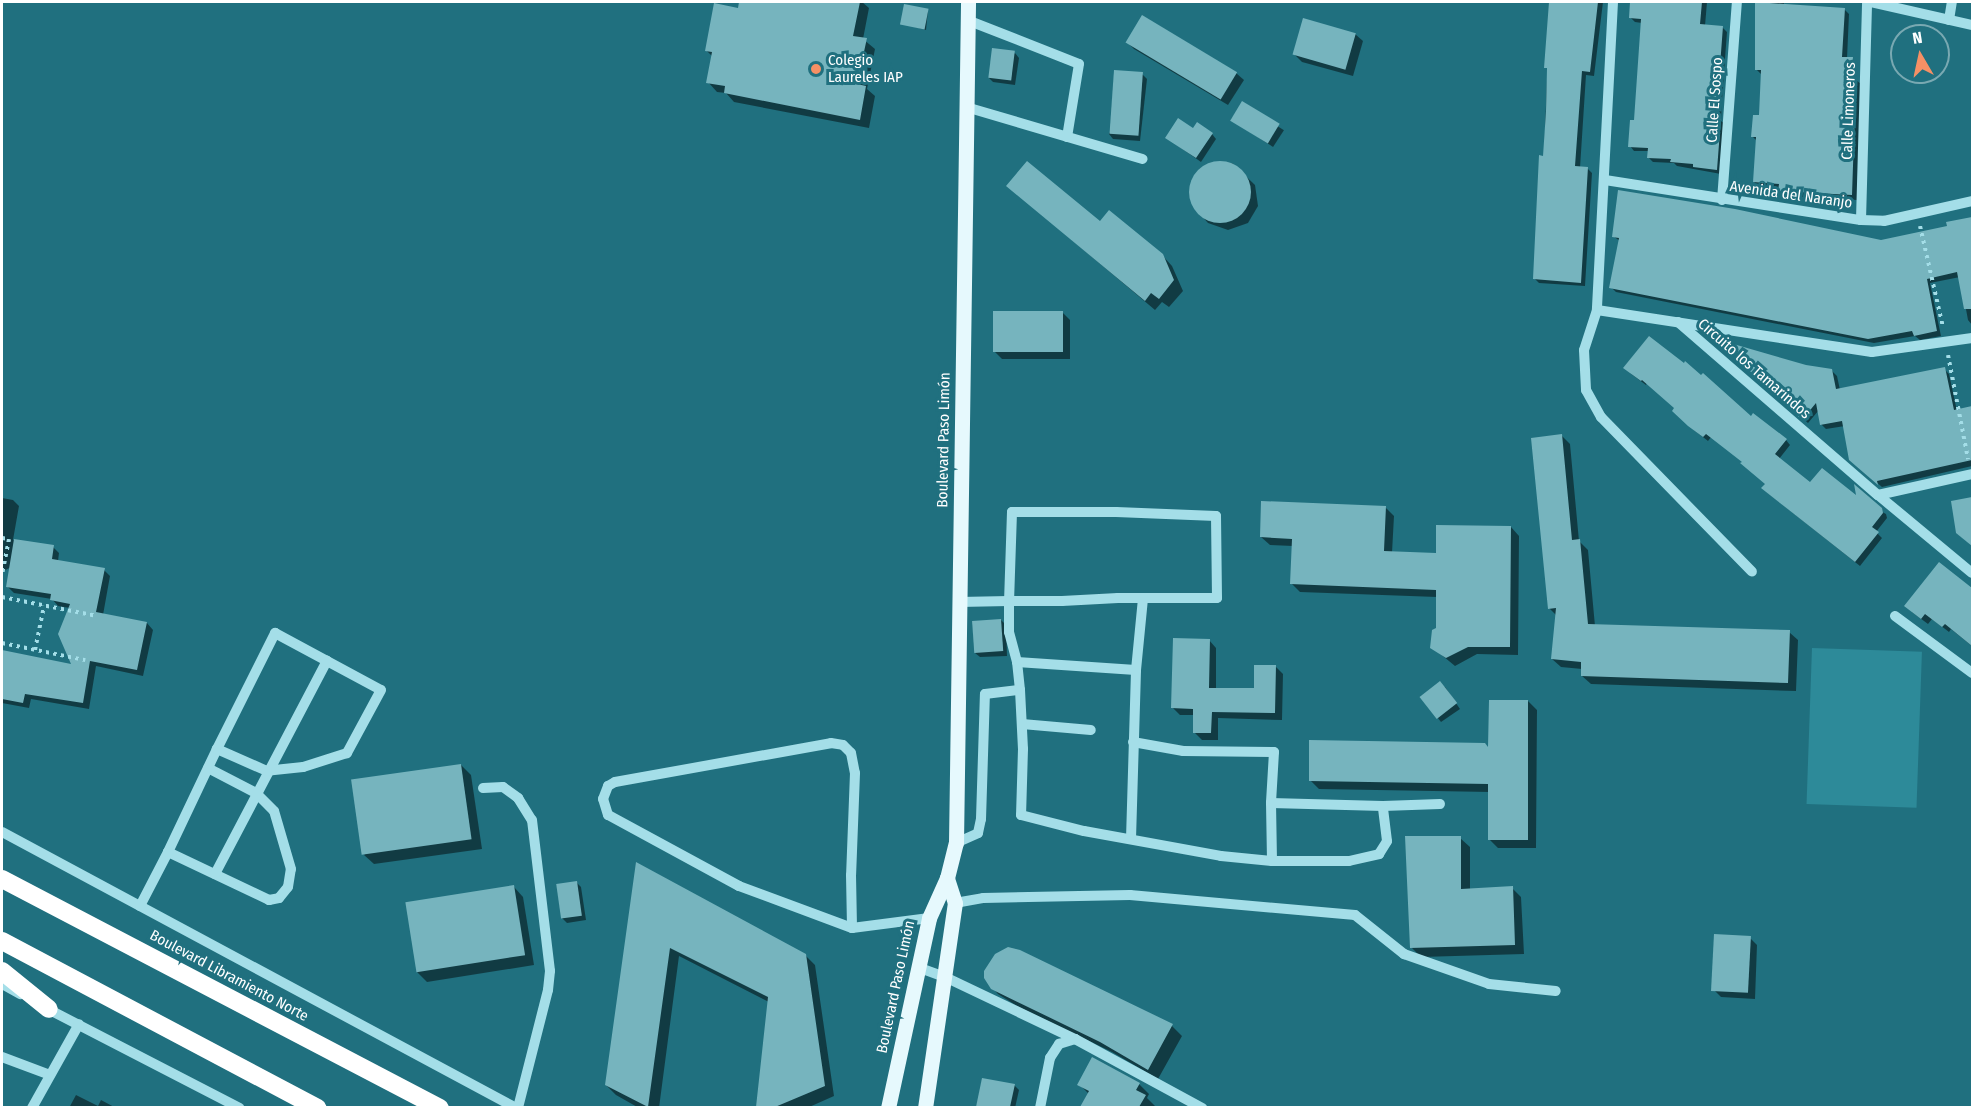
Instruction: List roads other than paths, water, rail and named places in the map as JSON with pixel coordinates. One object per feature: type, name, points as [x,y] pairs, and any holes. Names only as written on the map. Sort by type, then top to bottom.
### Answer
[{"type":"highway","name":"Boulevard Libramiento Norte","points":[[2,879],[440,1107]]},
{"type":"highway","points":[[2,941],[317,1107]]},
{"type":"highway","points":[[2,971],[49,1009]]},
{"type":"main road","name":"Boulevard Paso Limón","points":[[888,1107],[920,968],[929,918],[947,878],[956,843],[968,2]]},
{"type":"main road","points":[[925,1107],[954,903],[947,878]]},
{"type":"street","points":[[1613,2],[1597,310],[1584,350],[1586,390],[1601,417],[1752,572]]},
{"type":"street","name":"Calle El Sospo","points":[[1722,200],[1737,2]]},
{"type":"street","points":[[1869,2],[1972,25]]},
{"type":"street","name":"Calle Limoneros","points":[[1860,220],[1869,2]]},
{"type":"street","points":[[1949,20],[1952,2]]},
{"type":"street","points":[[968,20],[1079,64],[1067,137]]},
{"type":"street","points":[[966,107],[1143,159]]},
{"type":"street","name":"Avenida del Naranjo","points":[[1605,180],[1860,220],[1884,220],[1972,201]]},
{"type":"street","name":"Circuito los Tamarindos","points":[[1597,310],[1678,322],[1972,573]]},
{"type":"street","points":[[1678,322],[1872,352],[1946,344],[1972,338]]},
{"type":"street","points":[[1878,495],[1972,474]]},
{"type":"street","points":[[959,602],[1009,601],[1143,598],[1217,598],[1216,516],[1116,512],[1012,512],[1009,601],[1010,632],[1017,662],[1022,724],[1021,815],[1221,856],[1272,861],[1349,861],[1379,854],[1387,840],[1383,806]]},
{"type":"street","points":[[1131,838],[1136,670],[1143,598]]},
{"type":"street","points":[[1895,616],[1972,673]]},
{"type":"street","points":[[140,906],[168,852],[217,749],[274,633],[381,690],[347,753],[303,767],[267,771],[217,749]]},
{"type":"street","points":[[215,874],[267,771],[327,661]]},
{"type":"street","points":[[1017,662],[1136,670]]},
{"type":"street","points":[[956,843],[978,833],[981,819],[985,694],[1020,690]]},
{"type":"street","points":[[1022,724],[1091,730]]},
{"type":"street","points":[[1133,742],[1183,751],[1274,752],[1271,803],[1272,861]]},
{"type":"street","points":[[852,928],[851,875],[855,773],[851,753],[843,745],[820,745],[615,782],[608,786],[603,798],[609,815],[739,886],[852,928],[929,918]]},
{"type":"street","points":[[168,852],[269,900],[279,898],[288,887],[291,869],[274,811],[256,793],[208,768]]},
{"type":"street","points":[[2,832],[517,1107],[548,990],[550,971],[532,820],[519,798],[503,787],[483,788]]},
{"type":"street","points":[[1271,803],[1383,806],[1440,804]]},
{"type":"street","points":[[954,903],[983,898],[1130,895],[1355,915],[1404,954],[1489,984],[1556,991]]},
{"type":"street","points":[[920,968],[945,977],[1075,1039],[1202,1107]]},
{"type":"street","points":[[2,984],[240,1107]]},
{"type":"street","points":[[32,1107],[79,1024]]},
{"type":"street","points":[[1041,1107],[1050,1058],[1059,1044],[1075,1039]]},
{"type":"street","points":[[2,1058],[51,1075]]},
{"type":"place","name":"Colegio Laureles IAP","points":[[816,69]]}]
